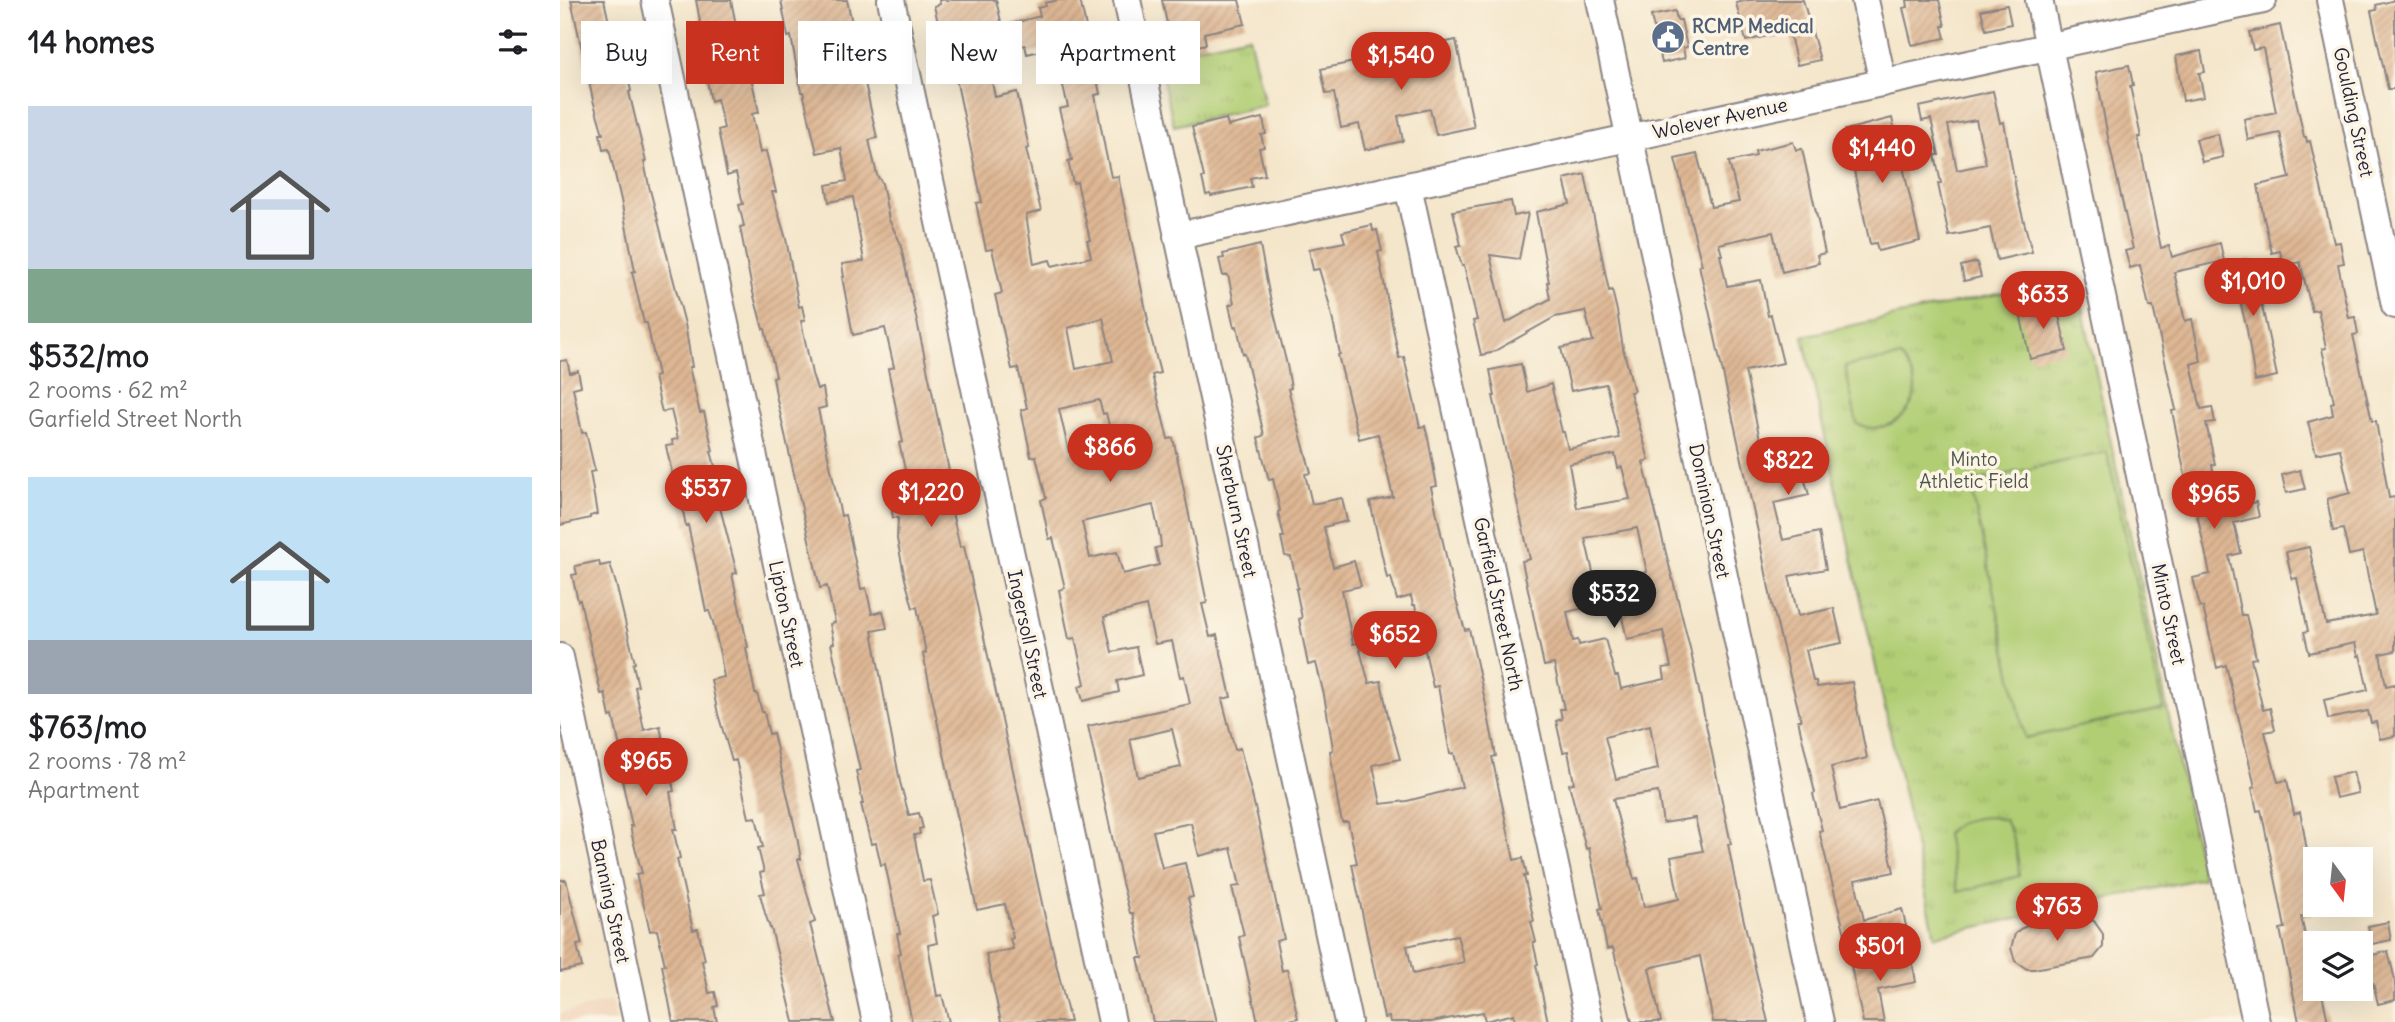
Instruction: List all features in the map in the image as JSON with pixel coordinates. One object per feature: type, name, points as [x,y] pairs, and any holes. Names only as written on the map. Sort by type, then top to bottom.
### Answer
[{"type":"street","name":"Lipton Street","points":[[655,0],[876,1022]]},
{"type":"street","name":"Ingersoll Street","points":[[891,0],[1112,1022]]},
{"type":"street","name":"Sherburn Street","points":[[1127,0],[1348,1022]]},
{"type":"street","name":"Dominion Street","points":[[1600,0],[1819,1022]]},
{"type":"street","points":[[1865,0],[1883,83]]},
{"type":"street","name":"Minto Street","points":[[2039,0],[2256,1022]]},
{"type":"street","name":"Wolever Avenue","points":[[1177,236],[2263,0]]},
{"type":"street","name":"Goulding Street","points":[[2330,0],[2395,305]]},
{"type":"street","name":"Garfield Street North","points":[[1408,186],[1589,1022]]},
{"type":"street","name":"Banning Street","points":[[560,657],[637,1022]]},
{"type":"shaded area","points":[[612,1001],[616,1022],[560,1022],[560,1014]]},
{"type":"green space","points":[[1249,36],[1265,105],[1174,126],[1164,84],[1200,84],[1200,47]]},
{"type":"green space","name":"Minto Athletic Field","points":[[2076,277],[2203,878],[1935,936],[1803,336]]},
{"type":"green space","points":[[1901,357],[1915,385],[1912,403],[1907,411],[1883,427],[1871,428],[1857,424],[1845,366]]},
{"type":"green space","points":[[2107,452],[2163,709],[2025,738],[1970,482]]},
{"type":"green space","points":[[1990,817],[2005,820],[2015,847],[2019,876],[1958,892],[1946,834],[1966,821]]},
{"type":"building","points":[[571,0],[604,0],[609,21],[581,21],[581,45]]},
{"type":"building","points":[[696,0],[731,0],[735,21],[700,21]]},
{"type":"building","points":[[781,0],[847,0],[852,21],[798,21],[798,75],[791,36],[788,37]]},
{"type":"building","points":[[939,0],[996,0],[1001,21],[938,21],[934,6],[940,4]]},
{"type":"building","points":[[1080,0],[1085,21],[1036,21],[1036,52],[1027,54],[1025,45],[1022,46],[1021,21],[1040,16],[1038,8],[1046,6],[1045,3]]},
{"type":"building","points":[[1162,0],[1239,0],[1245,24],[1204,33],[1206,44],[1200,45],[1200,21],[1166,21]]},
{"type":"building","points":[[1749,0],[1803,0],[1820,60],[1797,65],[1789,31],[1746,41],[1736,3]]},
{"type":"building","points":[[1907,0],[1939,0],[1945,38],[1912,45],[1903,8],[1908,7]]},
{"type":"building","points":[[2395,0],[2395,89],[2388,89],[2371,11],[2377,10],[2376,5]]},
{"type":"building","points":[[2007,5],[2011,24],[1986,30],[1981,10]]},
{"type":"building","name":"RCMP Medical Centre","points":[[1675,11],[1677,20],[1681,20],[1687,47],[1683,48],[1685,58],[1662,63],[1651,16]]},
{"type":"building","points":[[2280,25],[2304,137],[2307,142],[2310,141],[2334,243],[2340,242],[2344,263],[2338,264],[2349,318],[2355,317],[2358,334],[2353,335],[2372,421],[2376,421],[2389,498],[2395,497],[2395,651],[2380,654],[2386,686],[2395,684],[2395,736],[2380,739],[2376,722],[2371,723],[2368,711],[2328,719],[2324,700],[2368,690],[2360,655],[2358,656],[2355,643],[2309,653],[2304,632],[2308,631],[2297,578],[2292,579],[2286,552],[2309,547],[2326,624],[2376,615],[2363,552],[2349,555],[2343,529],[2333,531],[2327,499],[2350,493],[2340,449],[2316,454],[2308,422],[2333,415],[2331,403],[2334,402],[2322,349],[2326,348],[2318,310],[2312,311],[2300,262],[2284,266],[2280,251],[2272,253],[2263,214],[2258,185],[2290,178],[2280,133],[2248,140],[2244,119],[2276,112],[2263,48],[2253,50],[2249,32]]},
{"type":"building","points":[[1456,40],[1474,127],[1436,135],[1430,109],[1398,116],[1403,141],[1365,150],[1359,124],[1341,128],[1334,93],[1326,94],[1321,69]]},
{"type":"building","points":[[2201,51],[2205,72],[2199,73],[2204,97],[2183,101],[2176,56]]},
{"type":"building","points":[[2129,65],[2133,85],[2130,86],[2141,137],[2138,137],[2161,248],[2169,246],[2172,257],[2220,243],[2224,261],[2174,272],[2185,321],[2192,319],[2201,361],[2191,364],[2201,409],[2212,407],[2215,422],[2206,423],[2221,511],[2256,502],[2259,517],[2234,523],[2241,553],[2229,556],[2241,615],[2246,615],[2254,648],[2256,658],[2251,659],[2263,710],[2270,708],[2275,730],[2265,732],[2278,782],[2287,780],[2294,814],[2300,812],[2306,847],[2303,847],[2301,917],[2304,931],[2303,1001],[2324,1001],[2328,1022],[2299,1022],[2280,929],[2285,928],[2261,810],[2257,811],[2252,788],[2255,787],[2226,665],[2217,668],[2203,607],[2200,607],[2193,578],[2210,574],[2196,509],[2192,510],[2172,411],[2176,410],[2153,307],[2149,307],[2140,265],[2130,268],[2125,251],[2133,249],[2096,72]]},
{"type":"building","points":[[589,84],[630,84],[649,186],[685,324],[692,367],[689,367],[713,451],[717,496],[737,573],[732,574],[755,693],[764,712],[769,734],[773,733],[797,837],[801,859],[798,859],[815,922],[810,924],[835,1022],[794,1022],[760,894],[765,893],[760,873],[764,872],[758,848],[763,847],[756,817],[749,818],[736,760],[732,761],[718,714],[711,680],[724,677],[720,654],[713,622],[709,611],[706,611],[688,525],[686,526],[676,477],[673,477],[666,446],[673,445],[672,440],[678,439],[671,410],[662,412],[654,377],[658,376],[647,323],[644,323],[632,272],[635,271],[621,200],[609,149],[603,150],[600,134],[603,134]]},
{"type":"building","points":[[708,84],[753,84],[759,112],[752,114],[760,153],[766,151],[776,192],[772,192],[786,239],[799,307],[802,306],[805,320],[801,321],[812,374],[817,389],[823,388],[826,407],[818,409],[841,516],[845,515],[861,589],[866,588],[872,614],[883,611],[887,628],[872,631],[900,782],[909,815],[919,813],[923,828],[919,829],[920,834],[914,835],[923,881],[930,880],[938,914],[932,916],[937,943],[928,945],[937,996],[942,995],[949,1022],[912,1022],[898,954],[901,953],[897,934],[900,933],[885,864],[881,865],[876,843],[871,844],[861,804],[856,771],[860,770],[831,644],[834,643],[830,624],[835,622],[827,586],[820,588],[776,395],[773,377],[776,376],[752,289],[740,227],[744,226],[739,205],[743,204],[736,173],[727,176],[718,130],[724,128],[717,99],[711,101]]},
{"type":"building","points":[[800,84],[865,84],[877,138],[869,140],[877,175],[882,183],[889,220],[900,242],[954,494],[948,495],[960,547],[964,546],[1070,1022],[1001,1022],[986,954],[1013,949],[1010,939],[1013,938],[1005,904],[977,910],[923,654],[926,653],[917,607],[913,608],[905,579],[897,539],[898,517],[893,518],[890,500],[911,496],[899,443],[903,442],[888,369],[894,367],[885,328],[853,335],[842,264],[864,261],[853,197],[829,202],[826,185],[847,181],[841,148],[817,153]]},
{"type":"building","points":[[957,84],[992,84],[995,97],[1017,92],[1029,148],[1026,149],[1041,211],[1026,215],[1034,264],[1050,260],[1052,266],[1091,257],[1087,240],[1090,240],[1077,182],[1073,183],[1068,161],[1072,160],[1059,109],[1068,107],[1063,84],[1098,84],[1100,94],[1095,95],[1111,177],[1118,176],[1160,373],[1152,375],[1168,439],[1173,438],[1207,603],[1202,604],[1210,637],[1217,635],[1231,697],[1222,699],[1235,750],[1240,748],[1257,815],[1284,939],[1276,941],[1282,971],[1287,969],[1298,1018],[1280,1022],[1258,1022],[1239,937],[1244,935],[1232,887],[1240,886],[1231,848],[1199,856],[1191,823],[1153,831],[1162,868],[1185,863],[1193,897],[1188,898],[1217,1022],[1153,1022],[1138,958],[1143,958],[1133,913],[1130,913],[1122,883],[1088,726],[1190,704],[1184,676],[1180,677],[1172,641],[1155,644],[1146,606],[1104,617],[1112,652],[1136,647],[1142,675],[1117,681],[1119,692],[1083,701],[1079,686],[1085,684],[1075,638],[1069,639],[1059,590],[1065,588],[1053,538],[1049,539],[1041,500],[1046,498],[1036,456],[1031,457],[1021,410],[1027,408],[1018,368],[1012,369],[995,295],[1002,293],[992,249],[986,250],[976,203],[982,202]],"holes":[[[1103,318],[1113,361],[1076,369],[1068,328]],[[1099,400],[1103,414],[1106,413],[1113,442],[1069,452],[1059,409]],[[1153,505],[1160,537],[1161,547],[1155,548],[1159,565],[1123,574],[1117,552],[1090,558],[1082,522]],[[1172,729],[1181,767],[1138,777],[1130,739]]]},
{"type":"building","points":[[1993,91],[2000,123],[2004,122],[2017,195],[2032,252],[1997,260],[1990,228],[1949,236],[1938,184],[1941,183],[1935,155],[1939,155],[1931,119],[1922,121],[1919,107]],"holes":[[[1976,120],[1986,164],[1957,170],[1948,125]]]},
{"type":"building","points":[[1263,118],[1266,134],[1261,135],[1264,147],[1259,148],[1265,175],[1250,178],[1252,187],[1206,195],[1192,127],[1226,119],[1228,126]]},
{"type":"building","points":[[1892,118],[1920,241],[1878,251],[1876,243],[1870,244],[1845,130]]},
{"type":"building","points":[[2218,134],[2223,157],[2202,162],[2196,139]]},
{"type":"building","points":[[1793,142],[1796,150],[1802,149],[1825,253],[1817,255],[1819,263],[1782,272],[1773,232],[1719,244],[1727,286],[1761,280],[1768,316],[1771,315],[1783,363],[1745,371],[1767,471],[1800,463],[1809,495],[1774,503],[1783,540],[1819,532],[1826,569],[1789,576],[1798,616],[1834,608],[1842,643],[1806,650],[1813,681],[1816,681],[1817,687],[1852,682],[1867,758],[1831,767],[1840,810],[1877,801],[1894,872],[1855,880],[1864,920],[1902,909],[1906,926],[1847,942],[1819,831],[1822,830],[1798,720],[1801,720],[1772,604],[1699,265],[1702,265],[1675,159],[1697,154],[1711,207],[1739,202],[1729,162],[1756,156],[1755,151]]},
{"type":"building","points":[[1585,174],[1609,291],[1612,290],[1634,391],[1630,392],[1649,460],[1643,462],[1690,648],[1731,844],[1728,844],[1738,896],[1768,1022],[1713,1022],[1700,956],[1649,968],[1661,1022],[1632,1022],[1613,948],[1607,949],[1599,909],[1602,908],[1589,848],[1586,849],[1569,784],[1574,783],[1568,751],[1563,752],[1556,721],[1562,719],[1560,709],[1564,709],[1554,664],[1544,666],[1522,561],[1530,559],[1493,396],[1490,370],[1521,364],[1527,392],[1551,384],[1568,449],[1619,438],[1606,384],[1571,391],[1561,348],[1593,341],[1585,311],[1555,317],[1491,353],[1481,355],[1473,321],[1477,320],[1464,265],[1462,266],[1456,246],[1461,245],[1453,211],[1511,201],[1514,216],[1528,213],[1519,259],[1490,255],[1506,323],[1550,299],[1536,212],[1570,204],[1564,179]],"holes":[[[1615,454],[1618,468],[1622,467],[1630,499],[1577,508],[1569,464]],[[1637,528],[1647,572],[1596,585],[1585,538]],[[1618,600],[1627,639],[1663,631],[1671,667],[1663,668],[1665,679],[1621,689],[1605,639],[1579,645],[1578,640],[1573,641],[1567,612]],[[1650,725],[1658,769],[1616,779],[1605,737]],[[1658,792],[1663,823],[1695,818],[1703,851],[1671,857],[1679,899],[1644,907],[1638,878],[1634,879],[1613,799]]]},
{"type":"building","points":[[1372,225],[1373,231],[1377,230],[1382,251],[1378,252],[1399,358],[1404,357],[1420,427],[1425,426],[1429,443],[1437,486],[1431,487],[1455,597],[1465,630],[1469,629],[1485,700],[1496,756],[1492,757],[1514,860],[1523,858],[1527,876],[1524,876],[1534,921],[1531,922],[1536,942],[1533,942],[1538,964],[1536,965],[1548,1022],[1515,1022],[1514,1014],[1485,1021],[1483,1012],[1431,1022],[1390,1022],[1389,1017],[1384,1018],[1352,864],[1357,863],[1348,822],[1342,822],[1338,804],[1330,751],[1333,748],[1324,695],[1316,663],[1308,665],[1299,619],[1302,618],[1296,589],[1298,588],[1291,557],[1285,556],[1273,479],[1269,480],[1258,438],[1264,435],[1245,354],[1229,305],[1234,303],[1228,275],[1223,276],[1219,259],[1224,258],[1223,254],[1260,245],[1287,365],[1291,388],[1288,389],[1311,473],[1305,474],[1312,504],[1342,498],[1347,521],[1324,527],[1333,567],[1354,561],[1361,586],[1342,590],[1353,644],[1358,643],[1369,683],[1381,681],[1400,759],[1373,765],[1381,804],[1407,801],[1462,787],[1454,753],[1450,754],[1438,686],[1433,687],[1415,605],[1411,596],[1397,600],[1391,577],[1387,578],[1370,502],[1393,497],[1378,434],[1359,439],[1338,355],[1340,354],[1329,303],[1319,269],[1313,270],[1309,249],[1345,242],[1342,232]],"holes":[[[1457,935],[1464,962],[1413,974],[1407,946]]]},
{"type":"building","points":[[2252,260],[2277,376],[2255,381],[2237,288],[2230,290],[2224,266]]},
{"type":"building","points":[[1977,262],[1981,277],[1964,281],[1961,266]]},
{"type":"building","points":[[2040,305],[2045,310],[2057,307],[2067,351],[2030,359],[2019,309]]},
{"type":"building","points":[[567,360],[570,373],[578,371],[581,386],[573,388],[582,433],[586,432],[595,471],[590,472],[597,514],[560,525],[560,361]]},
{"type":"building","points":[[2300,470],[2305,489],[2286,493],[2282,475]]},
{"type":"building","points":[[599,561],[600,566],[610,564],[616,584],[635,663],[633,664],[638,686],[635,687],[644,730],[660,726],[674,791],[670,792],[677,829],[673,829],[680,858],[677,859],[693,930],[698,929],[709,993],[715,992],[717,1022],[673,1022],[657,930],[650,931],[636,874],[642,873],[618,762],[623,761],[613,716],[610,717],[605,693],[601,694],[572,575],[577,574],[575,566]]},
{"type":"building","points":[[2353,772],[2358,793],[2336,798],[2331,777]]},
{"type":"building","points":[[560,880],[566,880],[582,944],[577,945],[582,967],[560,972]]},
{"type":"building","points":[[2081,917],[2094,921],[2103,934],[2103,947],[2094,958],[2034,969],[2027,969],[2015,961],[2011,948],[2015,934],[2020,929]]},
{"type":"building","points":[[2388,922],[2391,940],[2373,944],[2373,931],[2369,931],[2368,926]]},
{"type":"building","points":[[2388,951],[2395,980],[2395,1000],[2378,1004],[2373,983],[2373,955]]},
{"type":"building","points":[[1911,954],[1916,982],[1878,990],[1884,1022],[1863,1022],[1851,966]]},
{"type":"place","name":"RCMP Medical Centre","points":[[1668,37]]}]
